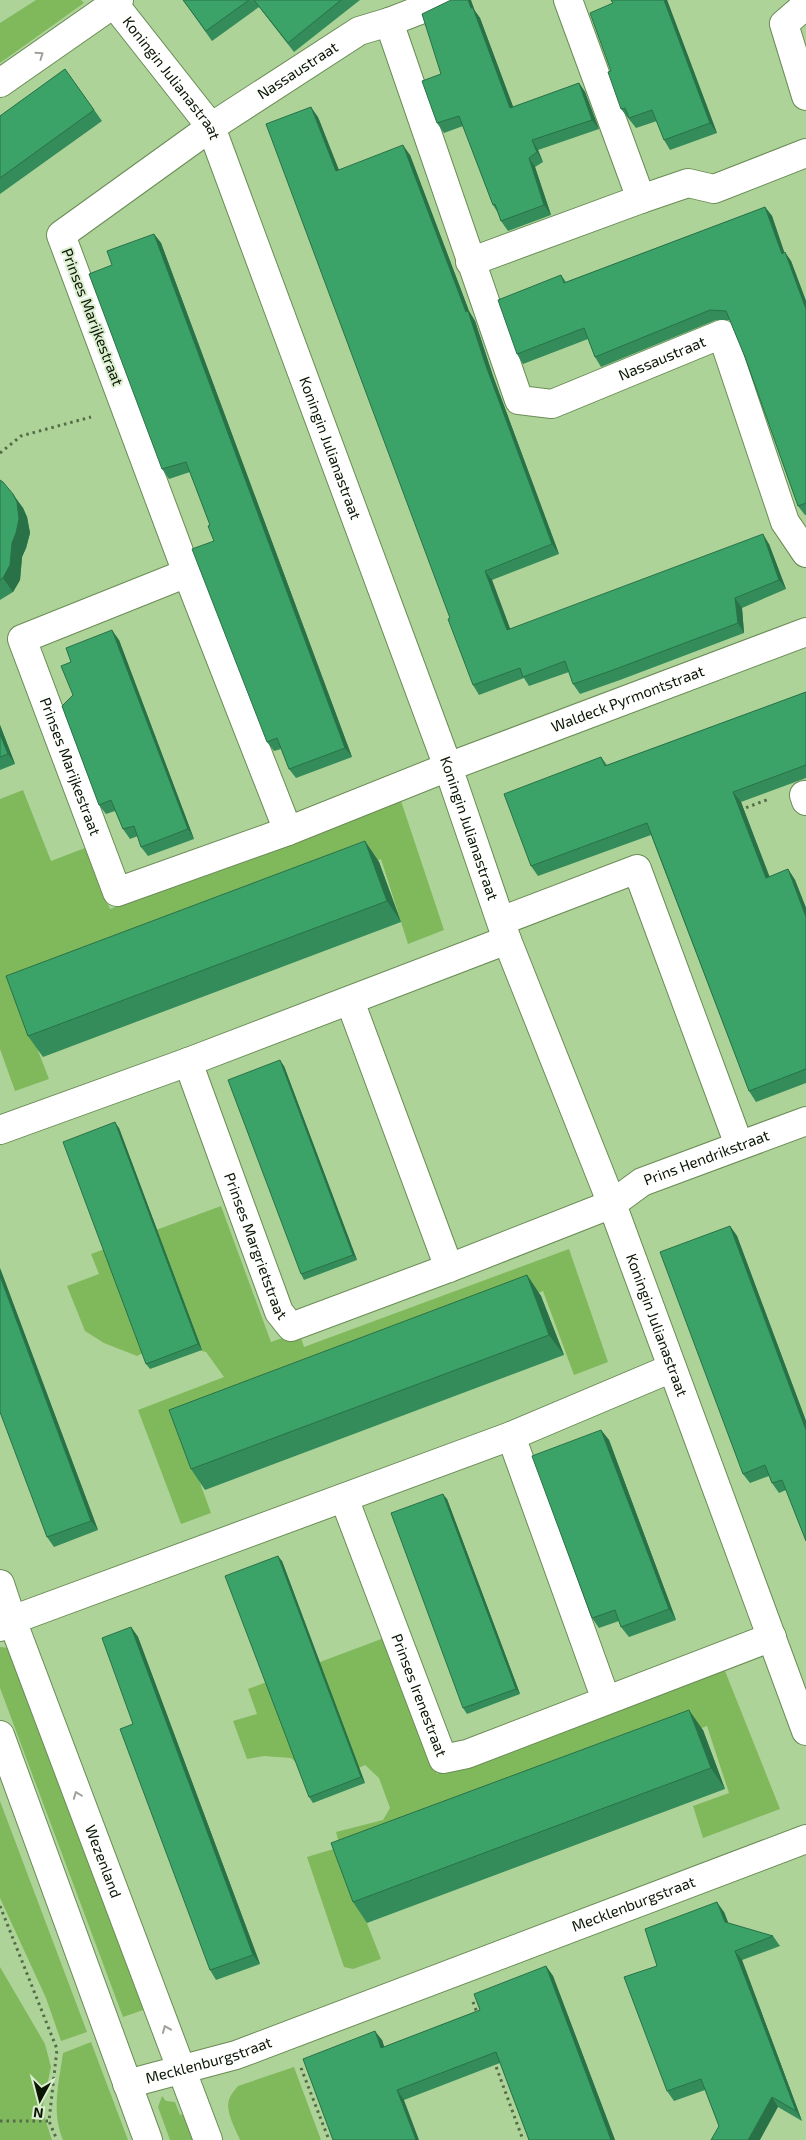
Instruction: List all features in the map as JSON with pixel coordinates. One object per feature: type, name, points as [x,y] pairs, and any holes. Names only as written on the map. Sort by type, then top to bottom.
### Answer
[{"type":"street","name":"Nassaustraat","points":[[211,127],[359,32],[446,0]]},
{"type":"street","points":[[568,0],[641,199]]},
{"type":"street","points":[[0,83],[115,1]]},
{"type":"street","name":"Koningin Julianastraat","points":[[115,1],[211,127],[448,767],[504,930],[612,1204],[772,1637],[796,1669],[806,1730]]},
{"type":"street","points":[[806,5],[784,24],[806,96]]},
{"type":"street","name":"Nassaustraat","points":[[389,22],[519,400],[552,404],[722,334],[785,522],[806,552]]},
{"type":"street","name":"Prinses Marijkestraat","points":[[211,127],[61,235],[187,573],[288,830]]},
{"type":"street","points":[[470,262],[688,182],[714,189],[806,153]]},
{"type":"street","name":"Prinses Marijkestraat","points":[[187,573],[22,639],[118,892],[288,830],[448,767]]},
{"type":"street","name":"Waldeck Pyrmontstraat","points":[[448,767],[806,632]]},
{"type":"street","points":[[0,1130],[350,1001],[637,869],[739,1145]]},
{"type":"street","points":[[350,1001],[449,1268]]},
{"type":"street","name":"Prinses Margrietstraat","points":[[188,1062],[279,1312],[291,1327],[612,1204]]},
{"type":"street","name":"Prins Hendrikstraat","points":[[612,1204],[642,1182],[806,1121]]},
{"type":"street","points":[[6,1624],[511,1436],[672,1368]]},
{"type":"street","points":[[511,1436],[606,1700]]},
{"type":"street","name":"Prinses Irenestraat","points":[[344,1498],[443,1759],[466,1754],[772,1637]]},
{"type":"street","name":"Wezenland","points":[[0,1584],[6,1624],[208,2140]]},
{"type":"street","points":[[0,1735],[148,2140]]},
{"type":"street","name":"Mecklenburgstraat","points":[[127,2084],[236,2055],[806,1838]]},
{"type":"path","points":[[0,453],[21,436],[126,408]]},
{"type":"path","points":[[737,811],[773,797]]},
{"type":"path","points":[[0,1906],[58,2049],[49,2121],[57,2140]]},
{"type":"path","points":[[461,1969],[480,2023]]},
{"type":"path","name":"Mecklenburgstraat","points":[[289,2034],[328,2140]]},
{"type":"path","points":[[494,2059],[523,2140]]},
{"type":"path","points":[[0,2120],[49,2121]]},
{"type":"green space","points":[[36,0],[81,0],[84,3],[0,63],[0,23]]},
{"type":"green space","points":[[23,790],[51,861],[85,848],[110,909],[401,801],[444,930],[408,944],[381,859],[17,996],[49,1079],[15,1091],[0,1049],[0,799]]},
{"type":"green space","points":[[221,1206],[271,1342],[299,1332],[304,1347],[569,1249],[608,1362],[574,1375],[543,1291],[180,1428],[211,1513],[181,1524],[138,1410],[224,1377],[206,1352],[166,1342],[137,1356],[104,1343],[85,1331],[67,1286],[99,1274],[91,1254]]},
{"type":"green space","points":[[384,1638],[437,1774],[723,1666],[780,1809],[703,1838],[693,1806],[729,1793],[707,1726],[343,1862],[381,1959],[353,1969],[344,1967],[307,1857],[340,1847],[336,1832],[383,1820],[390,1808],[379,1778],[365,1765],[338,1778],[303,1769],[291,1758],[264,1756],[247,1759],[233,1721],[257,1714],[248,1689]]},
{"type":"green space","points":[[0,1647],[9,1648],[146,2009],[123,2017],[0,1688]]},
{"type":"green space","points":[[0,1801],[87,2032],[61,2041],[46,1998],[0,1898]]},
{"type":"green space","points":[[0,1967],[45,2044],[51,2067],[42,2110],[52,2140],[0,2140]]},
{"type":"green space","points":[[91,2042],[128,2140],[63,2140],[57,2119],[57,2108],[63,2053]]},
{"type":"green space","points":[[294,2067],[321,2140],[240,2140],[228,2109],[230,2096],[238,2086]]},
{"type":"green space","points":[[162,2096],[166,2101],[175,2102],[180,2115],[187,2113],[197,2140],[170,2140],[158,2107]]},
{"type":"building","points":[[183,0],[249,0],[206,31]]},
{"type":"building","points":[[254,0],[341,0],[288,43]]},
{"type":"building","points":[[451,0],[468,0],[471,8],[473,8],[510,108],[579,83],[592,120],[532,140],[537,152],[529,158],[544,205],[501,221],[459,116],[437,123],[422,81],[441,74],[422,14]]},
{"type":"building","points":[[611,0],[664,0],[710,123],[664,140],[652,110],[629,118],[625,108],[621,109],[608,72],[611,71],[590,13],[613,3]]},
{"type":"building","points":[[65,69],[94,110],[0,178],[0,116]]},
{"type":"building","points":[[311,107],[336,171],[403,145],[466,312],[468,311],[486,366],[552,544],[485,571],[507,630],[763,534],[779,580],[735,598],[738,623],[573,684],[565,661],[523,677],[520,668],[473,685],[448,619],[450,618],[266,124]]},
{"type":"building","points":[[765,207],[782,254],[785,252],[806,309],[806,503],[798,506],[745,357],[726,311],[710,310],[595,357],[584,328],[517,354],[498,300],[561,275],[564,283]]},
{"type":"building","points":[[154,234],[345,748],[289,769],[277,738],[267,742],[192,549],[214,541],[208,526],[210,525],[186,462],[162,469],[89,274],[112,265],[107,251]]},
{"type":"building","points":[[0,480],[13,494],[17,502],[19,519],[12,543],[10,565],[0,580]]},
{"type":"building","points":[[112,630],[188,829],[141,847],[134,826],[123,829],[111,800],[99,805],[62,706],[73,695],[61,666],[71,662],[66,648]]},
{"type":"building","points":[[806,692],[806,765],[733,792],[766,878],[788,869],[806,917],[806,1069],[749,1091],[647,823],[531,866],[504,794],[601,757],[605,766]]},
{"type":"building","points":[[0,734],[8,754],[0,757]]},
{"type":"building","points":[[365,841],[387,901],[28,1036],[6,976]]},
{"type":"building","points":[[280,1060],[353,1255],[301,1274],[228,1080]]},
{"type":"building","points":[[115,1122],[198,1344],[146,1364],[63,1142]]},
{"type":"building","points":[[730,1226],[806,1430],[806,1541],[782,1480],[772,1483],[765,1465],[743,1474],[660,1252]]},
{"type":"building","points":[[527,1275],[549,1335],[191,1469],[169,1410]]},
{"type":"building","points":[[0,1276],[91,1521],[47,1537],[0,1412]]},
{"type":"building","points":[[601,1430],[669,1609],[621,1627],[615,1610],[592,1618],[532,1456]]},
{"type":"building","points":[[443,1494],[516,1689],[463,1708],[391,1513]]},
{"type":"building","points":[[278,1556],[361,1777],[309,1797],[225,1576]]},
{"type":"building","points":[[131,1627],[253,1955],[210,1970],[120,1729],[133,1724],[102,1638]]},
{"type":"building","points":[[689,1710],[711,1768],[353,1902],[331,1843]]},
{"type":"building","points":[[717,1902],[725,1922],[773,1936],[735,1951],[796,2111],[772,2097],[748,2140],[711,2140],[719,2126],[701,2079],[667,2091],[624,1977],[657,1966],[645,1929]]},
{"type":"building","points":[[546,1966],[611,2140],[529,2140],[496,2052],[397,2090],[416,2140],[333,2140],[303,2059],[375,2031],[381,2048],[480,2010],[474,1994]]}]
